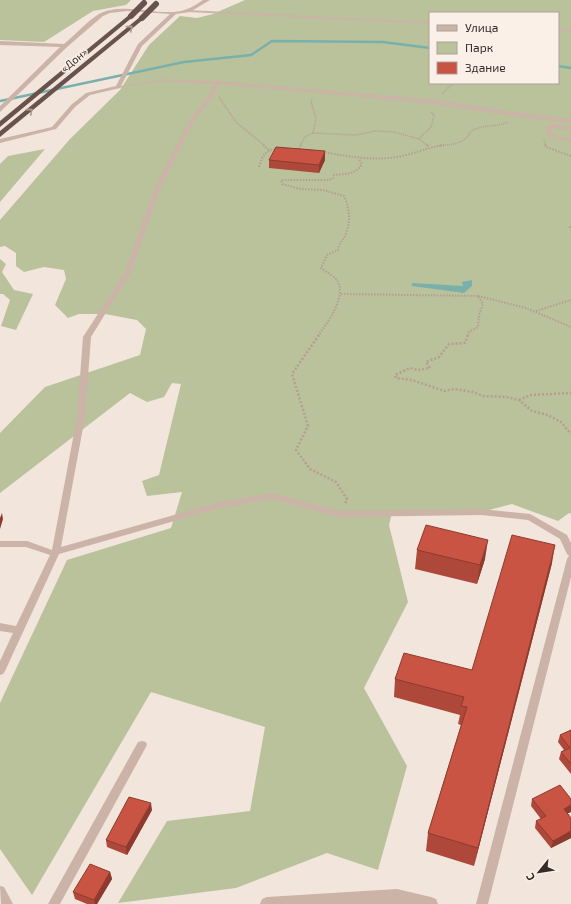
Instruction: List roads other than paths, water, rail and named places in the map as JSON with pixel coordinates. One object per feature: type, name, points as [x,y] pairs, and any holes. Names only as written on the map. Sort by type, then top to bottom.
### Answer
[{"type":"highway","name":"«Дон»","points":[[1,124],[146,2]]},
{"type":"highway","name":"«Дон»","points":[[0,135],[142,18],[158,2]]},
{"type":"street","points":[[0,110],[64,46],[96,19],[107,12],[122,10],[174,13],[188,11],[207,0]]},
{"type":"street","points":[[0,141],[54,128],[74,106],[88,94],[118,87],[140,45],[174,13]]},
{"type":"street","points":[[0,43],[64,46]]},
{"type":"street","points":[[267,904],[397,896],[432,904]]},
{"type":"lane","points":[[188,11],[429,24]]},
{"type":"lane","points":[[559,30],[571,31]]},
{"type":"lane","points":[[118,87],[161,80],[218,82],[436,102],[571,121]]},
{"type":"lane","points":[[0,671],[55,553],[81,416],[87,338],[128,272],[158,187],[194,119],[208,101],[218,82]]},
{"type":"lane","points":[[571,129],[554,126],[548,128],[549,133],[558,138],[571,140]]},
{"type":"lane","points":[[0,544],[28,544],[55,553],[220,505],[271,496],[340,514],[481,512],[530,517],[564,537],[571,554]]},
{"type":"lane","points":[[482,904],[571,559]]},
{"type":"lane","points":[[0,627],[19,630]]},
{"type":"lane","points":[[54,904],[142,745]]},
{"type":"lane","points":[[0,891],[8,904]]},
{"type":"water","points":[[472,280],[472,286],[464,293],[412,286],[412,283],[463,286],[462,282]]},
{"type":"waterway","points":[[0,101],[184,62],[251,55],[272,41],[383,42],[429,48]]},
{"type":"waterway","points":[[559,66],[571,68]]}]
